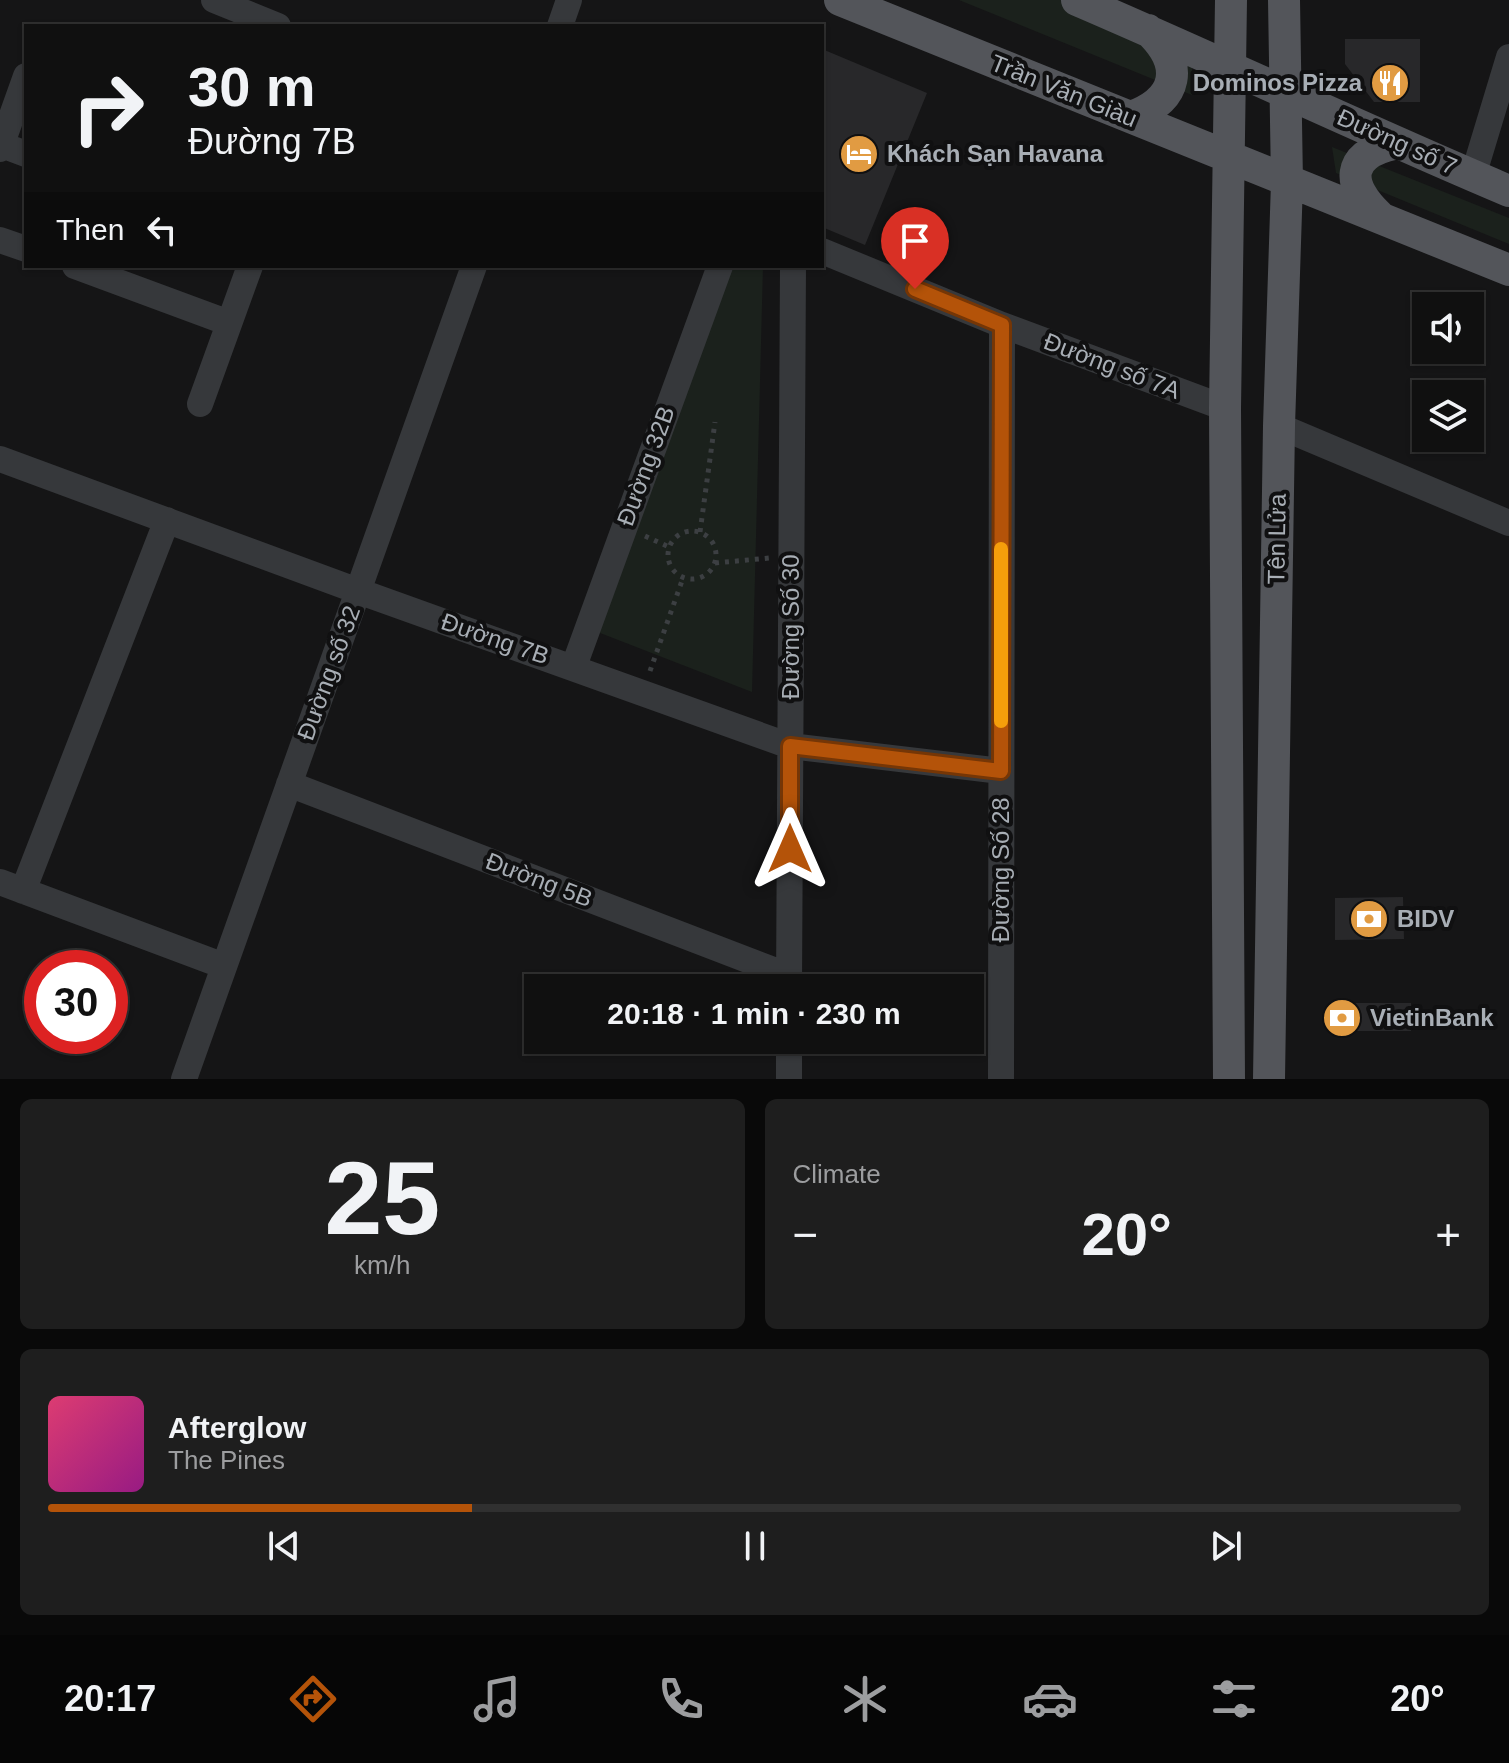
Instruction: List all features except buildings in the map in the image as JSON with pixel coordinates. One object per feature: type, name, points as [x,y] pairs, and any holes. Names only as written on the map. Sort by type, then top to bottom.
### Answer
[{"type":"main road","name":"Trần Văn Giàu","points":[[840,0],[1287,182]]},
{"type":"main road","points":[[1077,0],[1286,92]]},
{"type":"main road","points":[[1229,1079],[1225,408],[1231,0]]},
{"type":"main road","name":"Tên Lửa","points":[[1269,1079],[1279,426],[1287,182],[1284,0]]},
{"type":"main road","points":[[1131,117],[1157,104],[1170,85],[1171,61],[1161,43],[1148,30]]},
{"type":"main road","name":"Đường số 7","points":[[1286,92],[1394,144],[1509,191]]},
{"type":"main road","points":[[1380,217],[1364,202],[1358,191],[1355,171],[1368,152],[1394,144]]},
{"type":"main road","points":[[1287,182],[1509,270]]},
{"type":"street","points":[[214,0],[273,24]]},
{"type":"street","points":[[561,24],[569,0]]},
{"type":"street","points":[[1473,176],[1509,57]]},
{"type":"street","points":[[9,149],[24,85]]},
{"type":"street","points":[[0,240],[24,248]]},
{"type":"street","name":"Đường số 7A","points":[[824,252],[1002,325],[1225,408]]},
{"type":"street","points":[[80,268],[229,323]]},
{"type":"street","points":[[200,404],[249,268]]},
{"type":"street","name":"Đường số 32","points":[[184,1079],[473,268]]},
{"type":"street","name":"Đường 32B","points":[[574,666],[719,268]]},
{"type":"street","name":"Đường Số 30","points":[[789,974],[793,268]]},
{"type":"street","name":"Đường Số 28","points":[[1001,1079],[1002,325]]},
{"type":"street","points":[[1279,426],[1509,523]]},
{"type":"street","name":"Đường 7B","points":[[0,459],[790,746],[1001,771]]},
{"type":"street","points":[[167,520],[11,887],[224,966]]},
{"type":"street","name":"Đường 5B","points":[[289,784],[769,974]]},
{"type":"street","points":[[789,1054],[789,1079]]},
{"type":"path","points":[[700,532],[715,422]]},
{"type":"path","points":[[700,532],[715,548],[715,563],[705,576],[683,578],[671,567],[669,547],[683,533],[700,532]]},
{"type":"path","points":[[715,563],[791,556]]},
{"type":"path","points":[[643,693],[683,578]]},
{"type":"shaded area","points":[[959,0],[1063,0],[1192,53],[1192,95]]},
{"type":"shaded area","points":[[1332,147],[1509,218],[1509,244],[1336,173]]},
{"type":"shaded area","points":[[718,268],[763,268],[752,692],[595,631]]},
{"type":"slow traffic","points":[[1001,549],[1001,721]]},
{"type":"place","name":"Dominos Pizza","points":[[1390,83]]},
{"type":"place","name":"Khách Sạn Havana","points":[[859,154]]},
{"type":"place","name":"BIDV","points":[[1369,919]]},
{"type":"place","name":"VietinBank","points":[[1342,1018]]},
{"type":"route","points":[[790,849],[790,746],[1001,771],[1002,325],[915,289]]}]
